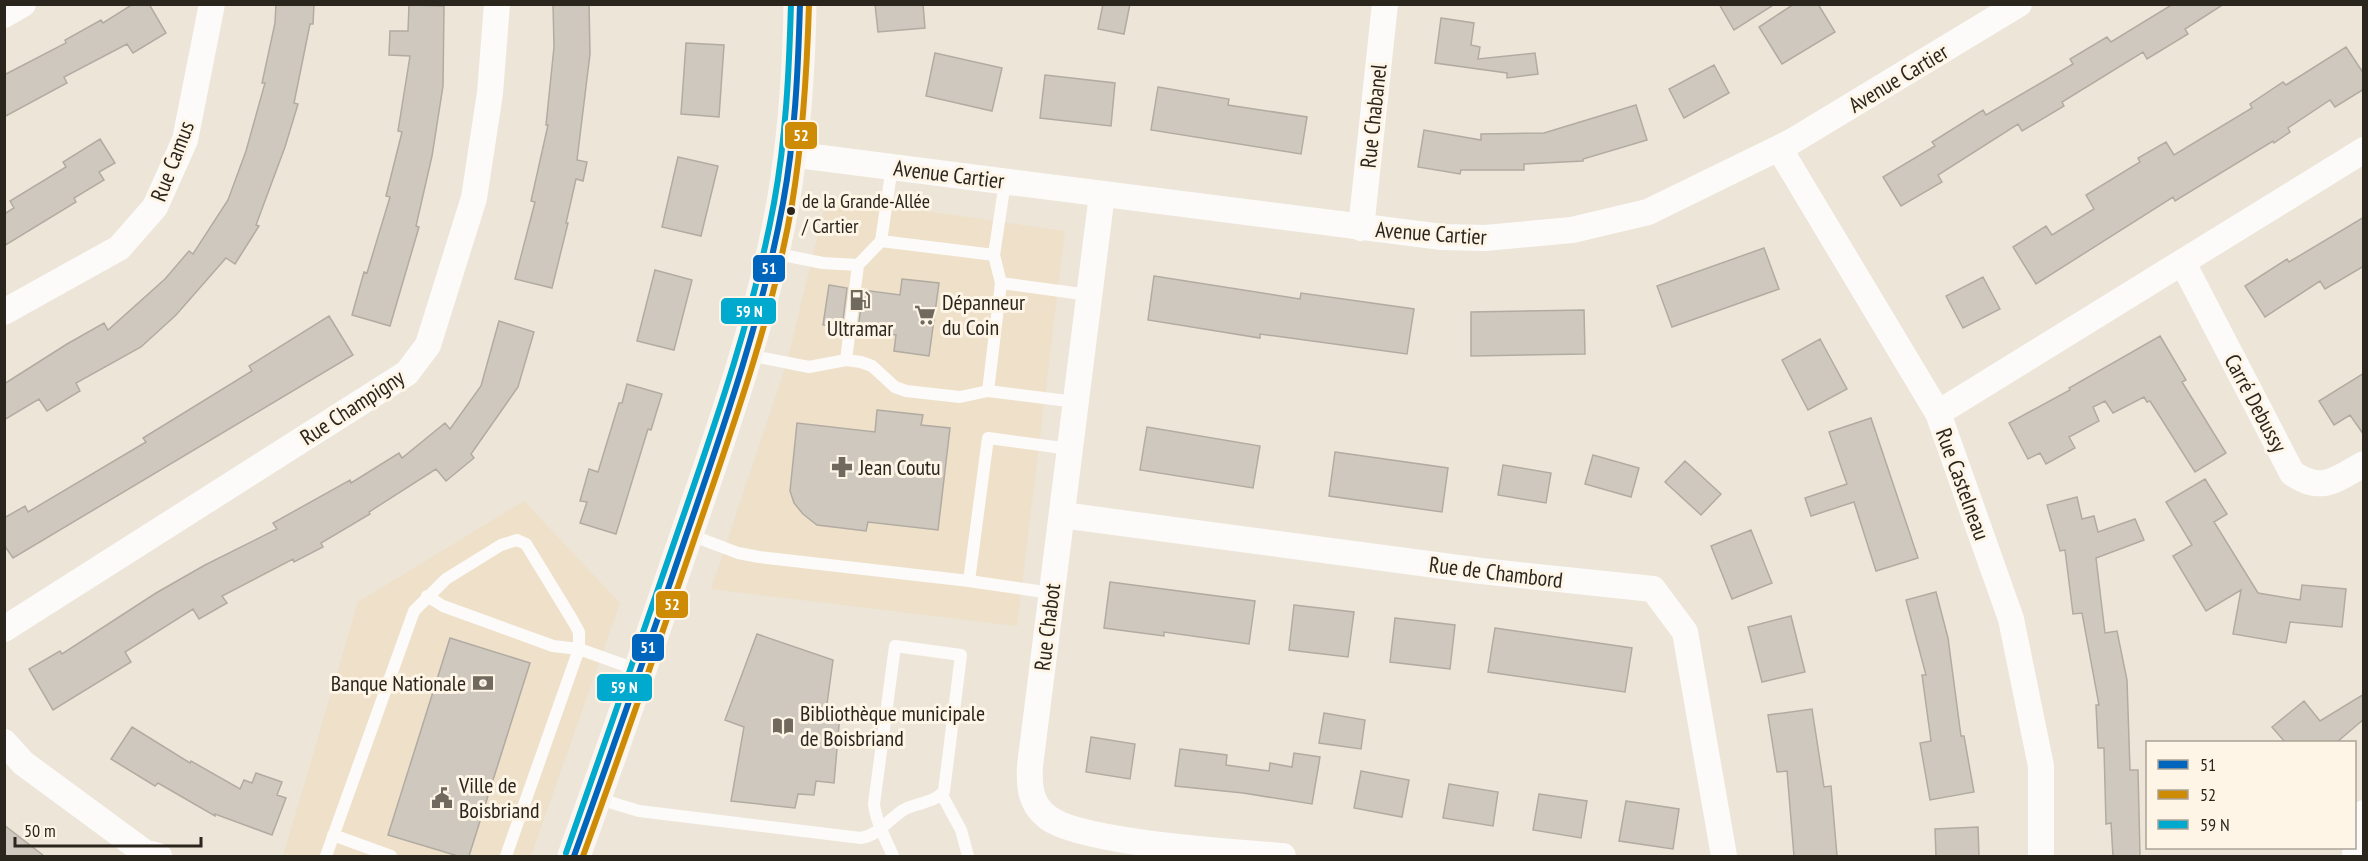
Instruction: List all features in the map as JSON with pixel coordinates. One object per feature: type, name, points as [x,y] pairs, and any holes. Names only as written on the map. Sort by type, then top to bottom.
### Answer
[{"type":"street","points":[[4,15],[23,4]]},
{"type":"street","name":"Rue Camus","points":[[4,312],[119,248],[155,207],[185,140],[212,4]]},
{"type":"street","name":"Rue Champigny","points":[[4,629],[407,373],[428,345],[474,198],[490,93],[496,4]]},
{"type":"street","points":[[574,856],[640,671],[747,355],[772,253],[790,154],[797,85],[800,4]]},
{"type":"street","name":"Rue Chabanel","points":[[1361,228],[1385,4]]},
{"type":"street","name":"Avenue Cartier","points":[[790,154],[1442,237],[1485,238],[1572,230],[1648,212],[1779,148],[2019,4]]},
{"type":"street","name":"Rue Castelneau","points":[[1779,148],[1938,413],[2011,619],[2041,766],[2041,856]]},
{"type":"street","points":[[1938,413],[2364,150]]},
{"type":"street","name":"Rue Chabot","points":[[1102,194],[1030,766],[1031,792],[1039,810],[1056,824],[1085,832],[1148,843],[1283,856]]},
{"type":"street","name":"Carré Debussy","points":[[2183,263],[2292,473],[2306,483],[2325,484],[2364,464]]},
{"type":"street","name":"Rue de Chambord","points":[[1062,515],[1481,571],[1653,590],[1685,632],[1724,856]]},
{"type":"street","points":[[4,742],[23,763],[149,855]]},
{"type":"street","points":[[2356,834],[2364,813]]},
{"type":"lane","points":[[846,360],[858,265],[881,241],[892,167]]},
{"type":"lane","points":[[988,391],[1001,283],[994,255],[1005,182]]},
{"type":"lane","points":[[881,241],[994,255]]},
{"type":"lane","points":[[772,253],[823,263],[858,265]]},
{"type":"lane","points":[[1001,283],[1089,295]]},
{"type":"lane","points":[[747,355],[809,368],[846,360],[872,366],[888,382],[906,391],[960,397],[988,391],[1076,402]]},
{"type":"lane","points":[[969,581],[988,438],[1070,448]]},
{"type":"lane","points":[[687,534],[738,553],[759,557],[1052,593]]},
{"type":"lane","points":[[326,856],[409,621],[427,596],[446,579],[510,540],[522,541],[526,544],[579,632],[579,649],[506,856]]},
{"type":"lane","points":[[427,596],[436,603],[553,646],[579,649],[640,671]]},
{"type":"lane","points":[[595,797],[639,812],[861,838],[875,834],[881,828],[909,807],[942,795],[947,782],[961,655],[895,646],[874,794],[875,815],[881,828],[893,856]]},
{"type":"lane","points":[[942,795],[961,830],[968,856]]},
{"type":"lane","points":[[333,835],[392,856]]},
{"type":"shaded area","points":[[827,197],[1065,231],[1017,626],[711,589],[787,362]]},
{"type":"shaded area","points":[[524,501],[620,603],[531,856],[283,856],[358,602]]},
{"type":"building","points":[[133,4],[149,4],[166,33],[133,53],[127,44],[64,77],[67,83],[4,117],[4,75],[66,43],[65,40],[101,20],[103,23]]},
{"type":"building","points":[[276,4],[314,4],[313,24],[310,24],[294,103],[298,104],[285,147],[256,225],[259,226],[235,264],[226,258],[176,315],[141,347],[76,383],[80,391],[47,411],[39,399],[4,420],[4,384],[104,323],[108,330],[165,279],[189,251],[193,254],[228,200],[246,151],[265,83],[262,83],[275,23]]},
{"type":"building","points":[[553,4],[589,4],[590,54],[577,160],[587,162],[583,181],[576,179],[552,288],[515,279],[535,202],[531,201],[548,125],[546,125],[554,47]]},
{"type":"building","points":[[875,4],[923,4],[925,28],[878,32]]},
{"type":"building","points":[[1103,4],[1130,4],[1124,34],[1098,29]]},
{"type":"building","points":[[1719,4],[1775,4],[1734,30]]},
{"type":"building","points":[[1794,4],[1818,4],[1835,32],[1782,64],[1759,27]]},
{"type":"building","points":[[2173,4],[2224,4],[2185,29],[2188,34],[2147,59],[2143,52],[2062,102],[2064,106],[2022,131],[2018,124],[1938,175],[1942,182],[1901,206],[1883,177],[1935,146],[1932,142],[1983,110],[1986,115],[2073,64],[2070,59],[2107,37],[2111,42]]},
{"type":"building","points":[[409,5],[444,6],[443,86],[432,156],[416,226],[419,227],[390,326],[352,315],[390,197],[386,196],[402,132],[398,131],[410,56],[389,55],[390,31],[408,31]]},
{"type":"building","points":[[1441,18],[1474,23],[1471,45],[1480,47],[1478,59],[1535,53],[1538,74],[1507,78],[1507,73],[1435,63]]},
{"type":"building","points":[[686,43],[724,45],[719,117],[681,114]]},
{"type":"building","points":[[2346,47],[2364,74],[2364,89],[2335,107],[2330,100],[2288,128],[2290,132],[2274,143],[2273,141],[2175,201],[2173,197],[2036,284],[2013,247],[2046,226],[2052,235],[2094,209],[2086,195],[2140,162],[2138,158],[2166,142],[2174,155],[2252,108],[2250,104],[2283,82],[2286,85]]},
{"type":"building","points":[[935,53],[1002,68],[992,111],[926,96]]},
{"type":"building","points":[[1714,65],[1729,93],[1684,118],[1669,89]]},
{"type":"building","points":[[1045,75],[1115,83],[1111,126],[1040,118]]},
{"type":"building","points":[[1158,87],[1229,99],[1228,105],[1307,117],[1301,154],[1151,130]]},
{"type":"building","points":[[1636,105],[1647,140],[1583,159],[1583,161],[1524,164],[1524,170],[1461,170],[1460,174],[1418,167],[1424,130],[1481,140],[1481,134],[1544,133]]},
{"type":"building","points":[[100,139],[115,163],[99,172],[104,180],[74,198],[76,202],[4,246],[4,214],[14,208],[10,201],[66,167],[63,162]]},
{"type":"building","points":[[678,157],[718,166],[701,236],[662,227]]},
{"type":"building","points":[[2364,217],[2364,266],[2325,289],[2320,281],[2265,317],[2245,286],[2287,259],[2289,262]]},
{"type":"building","points":[[1764,248],[1779,289],[1672,327],[1657,286]]},
{"type":"building","points":[[655,270],[692,280],[674,350],[637,341]]},
{"type":"building","points":[[1154,276],[1300,299],[1301,293],[1414,309],[1407,354],[1260,334],[1260,338],[1148,320]]},
{"type":"building","points":[[1983,277],[2000,309],[1963,328],[1946,296]]},
{"type":"building","points":[[902,279],[939,283],[929,356],[894,351],[896,335],[858,330],[863,290],[900,295]]},
{"type":"building","points":[[829,285],[847,288],[842,328],[823,325]]},
{"type":"building","points":[[1584,310],[1585,354],[1471,356],[1471,312]]},
{"type":"building","points":[[329,316],[353,355],[13,558],[4,545],[4,518],[25,506],[28,512],[146,442],[143,438],[252,371],[249,366]]},
{"type":"building","points":[[499,321],[534,332],[518,387],[471,454],[474,458],[446,481],[436,469],[369,512],[370,514],[321,543],[323,547],[294,562],[293,559],[222,596],[227,603],[199,619],[193,609],[125,652],[131,662],[53,710],[29,669],[60,651],[62,654],[156,593],[205,565],[277,529],[273,523],[350,480],[351,483],[399,453],[402,458],[445,423],[450,429],[481,386]]},
{"type":"building","points":[[2160,336],[2186,380],[2182,382],[2226,453],[2195,472],[2150,401],[2147,402],[2144,397],[2113,413],[2105,401],[2093,407],[2099,421],[2069,437],[2075,448],[2046,464],[2040,453],[2028,459],[2009,423],[2070,390],[2069,388]]},
{"type":"building","points":[[1820,339],[1847,389],[1808,410],[1782,360]]},
{"type":"building","points":[[2364,373],[2364,435],[2350,415],[2334,425],[2319,401]]},
{"type":"building","points":[[627,384],[662,394],[651,430],[648,429],[616,534],[580,523],[587,502],[580,501],[589,469],[598,472]]},
{"type":"building","points":[[877,410],[923,415],[921,425],[950,428],[938,530],[868,522],[866,531],[817,525],[794,503],[790,491],[797,423],[875,432]]},
{"type":"building","points":[[1871,418],[1918,558],[1876,571],[1854,502],[1811,516],[1805,498],[1847,484],[1829,432]]},
{"type":"building","points":[[1147,427],[1260,446],[1253,488],[1140,470]]},
{"type":"building","points":[[1335,452],[1448,468],[1442,512],[1329,496]]},
{"type":"building","points":[[1593,455],[1639,468],[1631,497],[1585,484]]},
{"type":"building","points":[[1685,461],[1721,494],[1701,515],[1665,482]]},
{"type":"building","points":[[1503,465],[1551,473],[1546,503],[1498,495]]},
{"type":"building","points":[[2205,479],[2227,514],[2214,522],[2258,593],[2300,600],[2302,585],[2346,589],[2342,627],[2290,622],[2286,643],[2233,634],[2241,590],[2206,611],[2173,556],[2192,545],[2166,502]]},
{"type":"building","points":[[2077,497],[2082,519],[2094,516],[2098,532],[2135,519],[2144,540],[2096,558],[2105,633],[2117,631],[2127,680],[2130,770],[2138,770],[2140,856],[2113,856],[2111,823],[2106,824],[2104,748],[2098,748],[2096,705],[2099,705],[2082,613],[2073,614],[2065,550],[2060,551],[2047,505]]},
{"type":"building","points":[[1751,530],[1772,583],[1732,599],[1711,546]]},
{"type":"building","points":[[1110,582],[1255,601],[1249,644],[1164,632],[1164,636],[1104,628]]},
{"type":"building","points":[[1936,592],[1948,638],[1961,736],[1964,736],[1974,792],[1930,800],[1920,743],[1931,741],[1922,675],[1926,675],[1906,600]]},
{"type":"building","points":[[1294,605],[1354,612],[1348,657],[1289,650]]},
{"type":"building","points":[[1791,616],[1805,672],[1762,682],[1748,627]]},
{"type":"building","points":[[1395,618],[1455,625],[1450,669],[1390,662]]},
{"type":"building","points":[[1495,628],[1632,648],[1625,692],[1488,672]]},
{"type":"building","points":[[757,634],[833,660],[827,704],[840,714],[834,783],[816,781],[814,795],[798,794],[795,808],[731,801],[744,727],[725,720]]},
{"type":"building","points":[[450,638],[530,663],[469,856],[458,856],[388,835]]},
{"type":"building","points":[[2364,694],[2364,719],[2338,741],[2284,741],[2272,727],[2304,701],[2320,721]]},
{"type":"building","points":[[1812,709],[1824,787],[1831,786],[1837,856],[1794,856],[1787,771],[1777,772],[1768,715]]},
{"type":"building","points":[[1324,713],[1365,720],[1361,749],[1319,743]]},
{"type":"building","points":[[132,727],[190,763],[191,761],[240,789],[244,780],[252,783],[256,773],[282,782],[277,795],[286,798],[272,835],[215,814],[215,816],[158,783],[155,786],[111,759]]},
{"type":"building","points":[[1091,737],[1135,744],[1130,779],[1086,772]]},
{"type":"building","points":[[1180,749],[1227,755],[1226,765],[1269,771],[1270,763],[1292,767],[1294,753],[1320,757],[1312,804],[1243,793],[1175,786]]},
{"type":"building","points":[[1361,771],[1409,780],[1402,817],[1354,808]]},
{"type":"building","points":[[1449,784],[1498,792],[1493,826],[1443,818]]},
{"type":"building","points":[[1539,794],[1587,801],[1581,838],[1533,830]]},
{"type":"building","points":[[1626,801],[1679,809],[1673,849],[1619,841]]},
{"type":"building","points":[[4,825],[44,856],[4,856]]},
{"type":"building","points":[[1978,827],[1979,856],[1936,856],[1935,829]]},
{"type":"transit line","points":[[566,853],[704,454],[744,330],[774,203],[784,129],[791,4]]},
{"type":"transit line","name":"51","points":[[574,856],[713,456],[753,331],[783,203],[793,129],[800,4]]},
{"type":"transit line","name":"52","points":[[583,856],[722,460],[762,333],[784,247],[792,204],[802,129],[809,4]]},
{"type":"place","name":"de la Grande-Allée / Cartier","points":[[791,211]]},
{"type":"place","name":"Ultramar","points":[[860,300]]},
{"type":"place","name":"Dépanneur du Coin","points":[[925,315]]},
{"type":"place","name":"Jean Coutu","points":[[842,467]]},
{"type":"place","name":"Banque Nationale","points":[[483,683]]},
{"type":"place","name":"Bibliothèque municipale de Boisbriand","points":[[783,726]]},
{"type":"place","name":"Ville de Boisbriand","points":[[442,798]]}]
